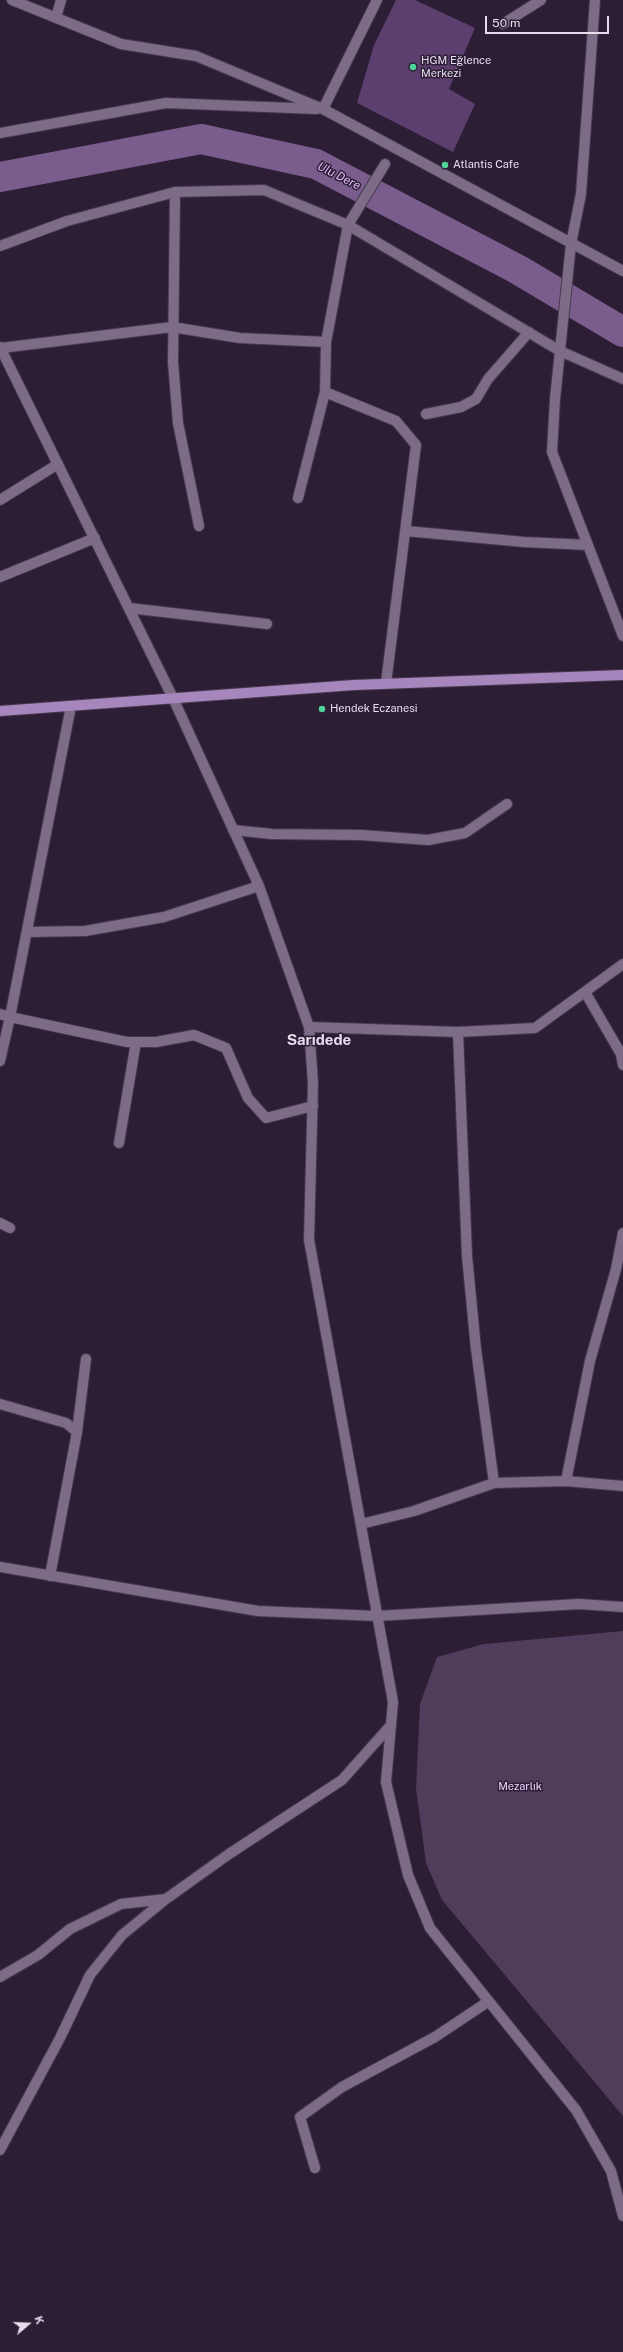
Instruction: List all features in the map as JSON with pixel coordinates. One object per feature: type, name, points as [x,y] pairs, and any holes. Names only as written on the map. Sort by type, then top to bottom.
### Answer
[{"type":"main road","points":[[0,712],[386,683],[623,675]]},
{"type":"street","points":[[12,0],[121,44],[196,56],[323,109],[623,271]]},
{"type":"street","points":[[56,18],[61,0]]},
{"type":"street","points":[[323,109],[377,0]]},
{"type":"street","points":[[503,24],[541,0]]},
{"type":"street","points":[[595,0],[581,194],[571,244],[560,351],[552,452],[623,636]]},
{"type":"street","points":[[0,133],[166,103],[323,109]]},
{"type":"street","points":[[298,498],[325,392],[326,342],[348,225],[385,164]]},
{"type":"street","points":[[0,246],[67,221],[175,192],[264,190],[348,225],[560,351],[623,379]]},
{"type":"street","points":[[175,192],[172,327],[178,422],[189,470],[199,526]]},
{"type":"street","points":[[326,342],[240,338],[172,327],[0,347],[173,698],[259,886],[309,1027],[313,1106],[310,1240],[393,1702],[386,1782],[408,1876],[430,1928],[576,2110],[610,2171],[623,2216]]},
{"type":"street","points":[[426,414],[461,407],[476,400],[488,379],[529,332]]},
{"type":"street","points":[[325,392],[396,422],[416,444],[386,683]]},
{"type":"street","points":[[0,500],[58,464]]},
{"type":"street","points":[[406,530],[524,542],[588,545]]},
{"type":"street","points":[[0,577],[95,538]]},
{"type":"street","points":[[129,608],[267,624]]},
{"type":"street","points":[[0,1061],[5,1016],[27,932],[71,706]]},
{"type":"street","points":[[233,830],[272,834],[361,835],[428,840],[465,834],[507,804]]},
{"type":"street","points":[[27,932],[85,931],[164,917],[259,886]]},
{"type":"street","points":[[309,1027],[458,1032],[534,1028],[623,964]]},
{"type":"street","points":[[585,992],[621,1054],[623,1065]]},
{"type":"street","points":[[5,1016],[127,1042],[156,1042],[194,1035],[226,1048],[248,1098],[266,1118],[313,1106]]},
{"type":"street","points":[[458,1032],[467,1256],[476,1349],[494,1482]]},
{"type":"street","points":[[119,1143],[136,1042]]},
{"type":"street","points":[[0,1223],[10,1228]]},
{"type":"street","points":[[566,1481],[590,1361],[616,1269],[623,1233]]},
{"type":"street","points":[[50,1576],[77,1432],[86,1359]]},
{"type":"street","points":[[0,1404],[66,1423],[77,1432]]},
{"type":"street","points":[[361,1524],[414,1511],[494,1482],[566,1481],[623,1486]]},
{"type":"street","points":[[0,1567],[258,1611],[377,1616],[580,1604],[623,1606]]},
{"type":"street","points":[[0,2150],[60,2038],[90,1975],[122,1935],[166,1899],[229,1854],[342,1780],[391,1725]]},
{"type":"street","points":[[0,1977],[38,1955],[70,1929],[121,1904],[166,1899]]},
{"type":"street","points":[[315,2168],[300,2117],[342,2087],[435,2037],[489,2001]]},
{"type":"green space","name":"Mezarlık","points":[[623,1631],[623,2116],[442,1900],[426,1863],[416,1788],[420,1704],[437,1657],[484,1644]]},
{"type":"building","name":"HGM Eğlence Merkezi","points":[[396,0],[415,0],[475,28],[449,89],[475,104],[453,152],[357,103],[374,45]]},
{"type":"waterway","name":"Ulu Dere","points":[[0,177],[201,139],[316,164],[517,269],[623,332]]},
{"type":"place","name":"HGM Eğlence Merkezi","points":[[413,67]]},
{"type":"place","name":"Atlantis Cafe","points":[[445,165]]},
{"type":"place","name":"Hendek Eczanesi","points":[[322,709]]},
{"type":"district","name":"Sarıdede","points":[[319,1040]]}]
